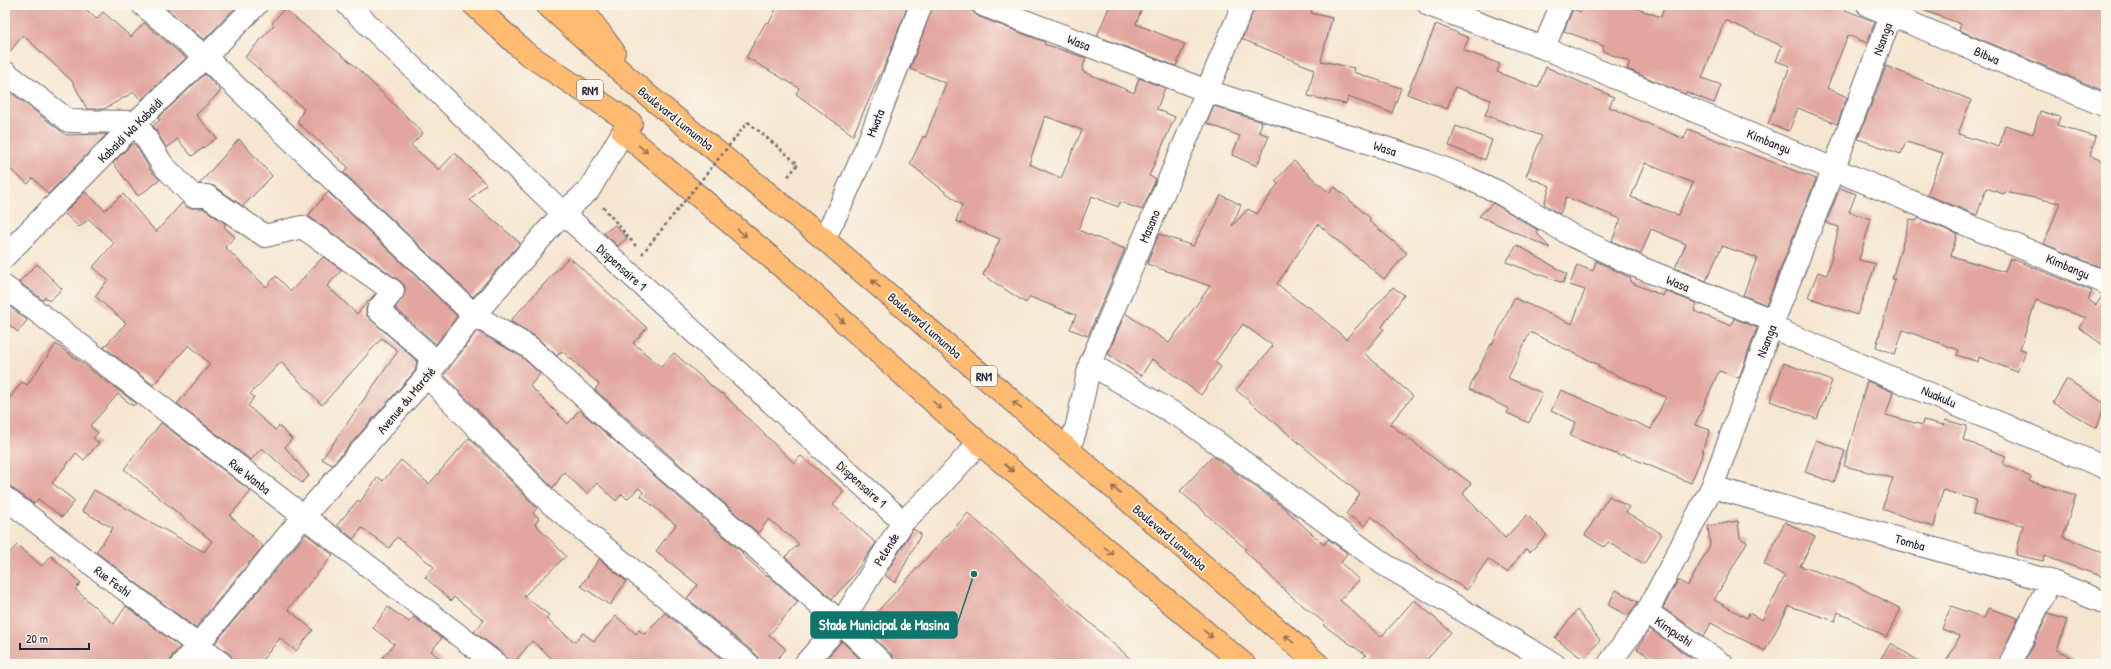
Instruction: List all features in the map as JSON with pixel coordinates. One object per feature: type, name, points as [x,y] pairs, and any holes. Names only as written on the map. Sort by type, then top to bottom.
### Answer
[{"type":"highway","points":[[474,5],[526,53],[627,127]]},
{"type":"highway","name":"RN1","points":[[492,5],[979,443],[1244,664]]},
{"type":"highway","points":[[547,5],[581,13]]},
{"type":"highway","name":"Boulevard Lumumba","points":[[581,13],[645,93],[824,238],[1318,664]]},
{"type":"street","points":[[143,5],[206,57],[474,315],[529,347],[637,445],[695,494],[841,623],[883,664]]},
{"type":"street","name":"Kabaidi Wa Kabaidi","points":[[5,256],[136,122],[206,57],[256,5]]},
{"type":"street","name":"Dispensaire 1","points":[[348,5],[563,213],[903,522]]},
{"type":"street","name":"Mwata","points":[[824,238],[837,214],[863,154],[921,5]]},
{"type":"street","name":"Wasa","points":[[983,5],[1208,91],[1426,162],[1463,176],[1498,192],[1571,235],[1636,266],[1772,324]]},
{"type":"street","name":"Masano","points":[[1069,450],[1077,425],[1090,364],[1208,91],[1242,5]]},
{"type":"street","name":"Kimbangu","points":[[1429,5],[1544,48],[2105,280]]},
{"type":"street","points":[[1544,48],[1561,5]]},
{"type":"street","name":"Bibwa","points":[[1868,5],[1893,10],[2106,106]]},
{"type":"street","name":"Nsanga","points":[[1609,664],[1646,612],[1712,487],[1772,324],[1834,168],[1893,10]]},
{"type":"street","points":[[5,72],[69,121],[136,122],[162,164],[193,196],[206,196],[265,236],[302,227],[394,291],[378,310],[430,356],[427,376],[550,503],[748,664]]},
{"type":"street","name":"Avenue du Marché","points":[[182,664],[303,517],[427,376],[474,315],[563,213],[589,190],[627,127]]},
{"type":"street","name":"Rue Wanba","points":[[5,286],[303,517],[496,664]]},
{"type":"street","name":"Nuakulu","points":[[1772,324],[2106,468]]},
{"type":"street","points":[[1090,364],[1187,421],[1385,565],[1554,664]]},
{"type":"street","name":"Pelende","points":[[805,664],[841,623],[903,522],[938,488],[979,443]]},
{"type":"street","name":"Tomba","points":[[1712,487],[2050,581],[2106,603]]},
{"type":"street","name":"Rue Feshi","points":[[5,498],[222,664]]},
{"type":"street","points":[[2010,664],[2050,581]]},
{"type":"street","name":"Kimpushi","points":[[1646,612],[1722,664]]},
{"type":"path","points":[[589,190],[642,254],[748,122],[798,164],[786,178]]},
{"type":"building","points":[[5,5],[82,5],[96,19],[103,12],[131,37],[144,23],[186,58],[141,100],[134,92],[104,109],[87,109],[72,81],[23,35],[5,58]]},
{"type":"building","points":[[162,5],[238,5],[204,40]]},
{"type":"building","points":[[778,5],[908,5],[887,60],[853,135],[796,94],[799,88],[746,57],[766,22],[769,23]]},
{"type":"building","points":[[933,5],[959,5],[972,11],[979,17],[1045,42],[1044,44],[1086,58],[1082,71],[1134,93],[1139,78],[1165,88],[1157,109],[1175,117],[1149,176],[1156,179],[1142,210],[1120,202],[1118,207],[1092,196],[1078,230],[1125,249],[1088,336],[1070,329],[1076,315],[1030,297],[1026,303],[983,275],[1000,239],[956,221],[962,205],[910,164],[923,136],[925,138],[946,83],[910,69]],"holes":[[[1045,116],[1082,130],[1061,178],[1029,164]]]},
{"type":"building","points":[[1110,5],[1143,5],[1136,24],[1185,44],[1176,66],[1097,36]]},
{"type":"building","points":[[1255,5],[1313,5],[1311,13],[1332,18],[1321,61],[1354,68],[1353,72],[1401,88],[1392,113],[1348,97],[1346,104],[1308,96],[1314,69],[1242,39]]},
{"type":"building","points":[[1583,5],[1627,5],[1661,17],[1665,5],[1833,5],[1875,22],[1867,43],[1848,35],[1827,88],[1847,97],[1837,124],[1798,108],[1789,131],[1768,124],[1790,66],[1776,61],[1782,46],[1725,20],[1702,78],[1721,85],[1714,103],[1686,92],[1685,94],[1627,69],[1630,62],[1602,51],[1604,46],[1564,31],[1573,9],[1581,12]]},
{"type":"building","points":[[1914,5],[2106,5],[2106,92],[1959,30],[1961,24],[1914,7]]},
{"type":"building","points":[[284,9],[354,65],[423,133],[411,145],[439,170],[455,153],[486,184],[470,200],[520,243],[473,297],[344,173],[348,167],[297,122],[304,109],[245,57],[274,25],[272,23]]},
{"type":"building","points":[[1436,24],[1469,38],[1463,50],[1500,64],[1497,72],[1538,88],[1546,67],[1614,97],[1609,107],[1684,139],[1688,129],[1816,179],[1766,305],[1743,295],[1757,258],[1722,246],[1706,281],[1675,268],[1686,244],[1651,229],[1641,254],[1612,241],[1621,219],[1566,197],[1560,214],[1544,204],[1550,186],[1526,176],[1542,136],[1485,115],[1491,100],[1455,87],[1447,109],[1407,94]],"holes":[[[1645,163],[1693,183],[1678,215],[1631,197]]]},
{"type":"building","points":[[1886,66],[1971,100],[1958,134],[1999,147],[2005,125],[2033,134],[2040,111],[2060,117],[2057,125],[2096,137],[2090,156],[2106,162],[2106,256],[2102,268],[2044,244],[2060,203],[2005,192],[2004,194],[1986,188],[1977,215],[1927,195],[1943,153],[1906,142],[1901,154],[1858,139]]},
{"type":"building","points":[[205,74],[221,91],[196,115],[217,138],[192,156],[177,139],[167,148],[153,126],[160,120],[158,118]]},
{"type":"building","points":[[5,88],[66,135],[107,134],[48,194],[33,178],[28,184],[5,165]]},
{"type":"building","points":[[1214,106],[1262,122],[1259,132],[1269,136],[1257,166],[1232,155],[1240,136],[1207,123]]},
{"type":"building","points":[[1456,126],[1492,140],[1485,160],[1449,146]]},
{"type":"building","points":[[239,139],[272,176],[243,206],[214,186],[199,184]]},
{"type":"building","points":[[132,144],[135,144],[151,171],[160,180],[138,196],[113,163]]},
{"type":"building","points":[[1294,161],[1329,193],[1335,187],[1371,219],[1369,221],[1407,253],[1384,279],[1318,224],[1277,284],[1306,307],[1308,306],[1346,339],[1393,287],[1404,295],[1382,327],[1384,329],[1364,353],[1413,396],[1390,424],[1449,470],[1450,468],[1471,483],[1463,494],[1505,538],[1527,515],[1547,535],[1530,552],[1526,549],[1507,572],[1488,559],[1467,590],[1416,558],[1417,556],[1371,516],[1365,526],[1346,514],[1360,494],[1236,390],[1273,346],[1243,324],[1215,362],[1221,367],[1201,395],[1152,359],[1141,376],[1108,354],[1125,313],[1169,343],[1210,286],[1147,264],[1159,234],[1193,246],[1221,195],[1241,205],[1232,226],[1248,209],[1257,214],[1278,184],[1275,181]]},
{"type":"building","points":[[1840,188],[1856,194],[1849,212],[1871,219],[1859,260],[1876,264],[1857,315],[1808,297],[1818,272],[1827,275],[1839,227],[1826,223]]},
{"type":"building","points":[[85,192],[105,210],[123,194],[156,232],[182,203],[188,208],[203,208],[226,224],[224,227],[235,237],[225,247],[266,287],[276,276],[291,291],[323,257],[342,270],[327,286],[357,314],[375,294],[366,308],[366,315],[417,361],[415,371],[332,465],[322,459],[398,351],[382,338],[322,405],[281,362],[250,394],[254,397],[248,406],[275,430],[279,426],[292,439],[285,447],[309,476],[302,483],[262,448],[251,460],[177,404],[210,364],[189,345],[153,385],[104,347],[126,323],[95,296],[108,280],[93,267],[114,243],[89,219],[79,227],[64,213]]},
{"type":"building","points":[[328,192],[457,316],[436,344],[395,308],[405,293],[405,286],[400,281],[308,216]]},
{"type":"building","points":[[1493,203],[1538,230],[1537,233],[1550,248],[1479,216]]},
{"type":"building","points":[[1918,218],[1957,234],[1951,256],[2005,272],[2010,258],[2092,291],[2088,300],[2096,305],[2103,295],[2106,295],[2106,347],[2079,328],[2086,318],[2036,300],[2020,349],[2026,351],[2017,372],[1979,357],[1978,362],[1957,355],[1959,350],[1903,330],[1895,354],[1876,347],[1895,279],[1892,279],[1910,219],[1917,221]]},
{"type":"building","points":[[615,225],[627,238],[618,246],[604,233]]},
{"type":"building","points":[[1517,245],[1567,274],[1563,283],[1506,262]]},
{"type":"building","points":[[569,257],[647,328],[633,343],[661,367],[674,353],[721,394],[722,393],[794,463],[801,456],[844,491],[833,505],[876,543],[849,581],[832,599],[785,557],[799,544],[769,519],[758,533],[595,390],[599,384],[562,351],[557,356],[535,336],[510,321]]},
{"type":"building","points":[[1596,261],[1631,278],[1630,282],[1663,296],[1665,291],[1696,303],[1694,311],[1731,326],[1734,318],[1757,328],[1739,378],[1719,371],[1695,425],[1710,430],[1702,451],[1704,451],[1691,483],[1622,454],[1621,456],[1570,436],[1576,422],[1551,411],[1561,390],[1651,429],[1666,397],[1598,367],[1599,365],[1530,332],[1508,378],[1542,393],[1529,423],[1507,413],[1509,409],[1469,389],[1514,298],[1572,324],[1585,290],[1570,285],[1577,265],[1593,271]]},
{"type":"building","points":[[37,264],[62,289],[49,301],[45,297],[43,300],[19,282]]},
{"type":"building","points":[[5,303],[27,320],[18,332],[5,322]]},
{"type":"building","points":[[477,331],[522,357],[540,374],[530,386],[568,424],[579,410],[743,553],[742,554],[766,576],[768,575],[798,602],[769,635],[786,649],[773,664],[760,664],[756,654],[687,598],[698,585],[656,551],[676,525],[641,496],[643,492],[639,488],[627,499],[622,494],[616,501],[597,483],[587,494],[564,472],[553,488],[444,375]]},
{"type":"building","points":[[56,344],[136,403],[133,406],[118,394],[90,426],[98,433],[93,438],[99,443],[84,460],[76,453],[52,483],[75,501],[62,517],[38,499],[34,504],[5,483],[5,404],[22,382],[27,385]]},
{"type":"building","points":[[1784,363],[1832,381],[1817,419],[1770,401]]},
{"type":"building","points":[[2067,379],[2105,404],[2097,428],[2053,403]]},
{"type":"building","points":[[1867,381],[1893,392],[1886,415],[1922,425],[1923,420],[1944,425],[1945,420],[1967,426],[1963,440],[2006,456],[2003,464],[2031,477],[2029,481],[2076,495],[2063,537],[2106,553],[2106,578],[2044,556],[2043,561],[2016,555],[2023,525],[1973,514],[1976,500],[1943,490],[1934,527],[1882,509],[1893,478],[1844,466]]},
{"type":"building","points":[[161,423],[251,491],[230,516],[263,546],[195,628],[96,552],[113,528],[82,511],[94,490],[204,552],[212,541],[124,469]]},
{"type":"building","points":[[469,438],[537,508],[533,513],[539,518],[535,524],[566,556],[524,596],[549,615],[546,619],[575,642],[583,633],[594,641],[616,616],[636,634],[639,630],[644,634],[665,613],[728,664],[558,664],[532,641],[513,664],[508,664],[504,654],[474,632],[484,620],[454,597],[451,601],[425,577],[434,567],[397,537],[389,548],[362,528],[353,539],[337,525],[358,500],[360,502],[378,477],[383,481],[401,460],[429,484]]},
{"type":"building","points":[[1816,440],[1845,451],[1834,483],[1805,472]]},
{"type":"building","points":[[1213,456],[1283,507],[1324,545],[1328,539],[1347,553],[1341,563],[1359,580],[1340,600],[1381,637],[1414,600],[1451,632],[1423,664],[1358,664],[1366,655],[1323,625],[1325,623],[1292,597],[1244,550],[1246,549],[1180,491]]},
{"type":"building","points":[[1609,496],[1629,507],[1626,512],[1662,534],[1644,564],[1608,542],[1604,547],[1585,535]]},
{"type":"building","points":[[968,513],[1136,664],[895,664],[892,655],[863,627]]},
{"type":"building","points":[[1738,521],[1740,538],[1747,542],[1714,600],[1747,618],[1749,613],[1762,620],[1785,576],[1764,564],[1785,522],[1815,537],[1800,566],[1853,584],[1901,609],[1886,637],[1838,612],[1835,621],[1789,606],[1765,651],[1711,623],[1704,636],[1663,608],[1678,580],[1688,586],[1710,545],[1708,526]]},
{"type":"building","points":[[913,529],[921,534],[895,583],[885,575]]},
{"type":"building","points":[[306,534],[333,555],[288,609],[313,630],[296,651],[280,638],[259,664],[234,664],[230,654],[215,643]]},
{"type":"building","points":[[17,545],[42,566],[51,556],[81,583],[75,589],[114,624],[126,606],[180,647],[172,656],[170,664],[12,664],[5,658],[5,558]]},
{"type":"building","points":[[599,559],[626,581],[610,605],[581,586]]},
{"type":"building","points":[[1616,590],[1638,602],[1628,616],[1608,605]]},
{"type":"building","points":[[1951,606],[1984,618],[1988,608],[2018,618],[1998,664],[1945,664],[1960,636],[1942,629]]},
{"type":"building","points":[[388,607],[409,622],[414,617],[442,638],[431,651],[446,664],[377,664],[394,644],[373,628]]},
{"type":"building","points":[[1577,610],[1600,640],[1584,660],[1555,638]]},
{"type":"building","points":[[2048,614],[2067,620],[2057,650],[2084,664],[2024,664]]},
{"type":"building","points":[[1650,629],[1691,658],[1688,664],[1660,664],[1637,649]]},
{"type":"building","points":[[842,641],[865,664],[829,664],[825,660]]},
{"type":"building","points":[[1891,643],[1923,664],[1877,664]]},
{"type":"place","name":"Stade Municipal de Masina","points":[[974,574]]}]
